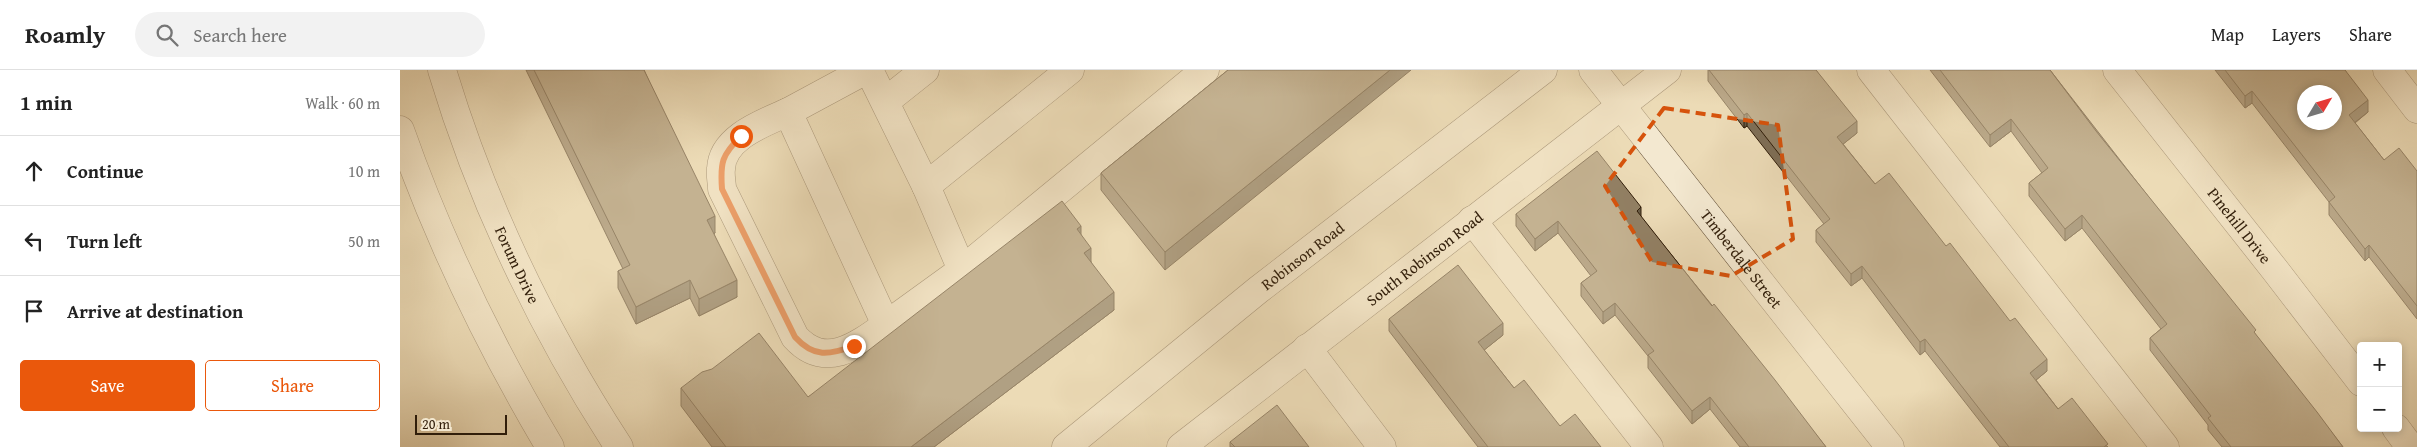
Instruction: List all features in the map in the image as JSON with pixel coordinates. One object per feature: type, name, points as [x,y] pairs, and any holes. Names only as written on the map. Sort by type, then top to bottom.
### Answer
[{"type":"street","name":"Forum Drive","points":[[442,70],[480,182],[518,267],[572,370],[619,447]]},
{"type":"street","points":[[962,270],[926,186],[886,101],[868,70],[755,127],[728,148],[720,167],[722,189],[795,337],[805,348],[821,353],[838,352],[854,346],[886,325],[962,270],[1205,70]]},
{"type":"street","points":[[886,101],[925,70]]},
{"type":"street","points":[[926,186],[1070,70]]},
{"type":"street","name":"Robinson Road","points":[[1066,447],[1258,290],[1543,70]]},
{"type":"street","name":"Timberdale Street","points":[[1593,70],[1890,447]]},
{"type":"street","name":"South Robinson Road","points":[[1181,447],[1306,348],[1667,70]]},
{"type":"street","points":[[1871,70],[2165,447]]},
{"type":"street","name":"Pinehill Drive","points":[[2117,70],[2357,377]]},
{"type":"street","points":[[2388,70],[2417,109]]},
{"type":"street","points":[[788,112],[886,325]]},
{"type":"street","points":[[400,130],[452,263],[502,364],[550,447]]},
{"type":"street","points":[[1472,220],[1649,447]]},
{"type":"street","points":[[1306,348],[1382,447]]},
{"type":"street","points":[[2399,432],[2410,447]]},
{"type":"highlighted area","points":[[1664,108],[1778,125],[1793,239],[1731,276],[1652,262],[1605,186]]},
{"type":"building","points":[[534,70],[644,70],[715,216],[707,220],[737,280],[699,299],[690,280],[636,307],[618,271],[630,265]]},
{"type":"building","points":[[1228,70],[1390,70],[1165,252],[1101,173]]},
{"type":"building","points":[[1709,70],[1816,70],[1857,121],[1837,137],[1875,184],[1889,173],[1946,246],[1950,243],[2010,321],[2015,318],[2047,359],[2030,373],[2058,409],[2072,398],[2108,444],[2104,447],[2009,447],[1925,339],[1920,342],[1862,266],[1851,274],[1816,230],[1830,219],[1747,113],[1744,115]]},
{"type":"building","points":[[1940,70],[2050,70],[2096,131],[2256,330],[2254,332],[2343,447],[2231,447],[2208,418],[2211,416],[2150,338],[2167,324],[2082,215],[2065,229],[2029,183],[2048,168],[2011,119],[1990,135]]},
{"type":"building","points":[[2225,70],[2345,70],[2368,100],[2349,115],[2384,160],[2399,148],[2417,171],[2417,306],[2369,245],[2365,249],[2329,202],[2335,197],[2252,91],[2245,96]]},
{"type":"building","points":[[1597,151],[1641,207],[1637,211],[1712,306],[1714,304],[1775,380],[1826,447],[1749,447],[1710,397],[1692,411],[1648,355],[1654,351],[1615,303],[1603,312],[1581,283],[1597,271],[1558,221],[1535,239],[1516,214]]},
{"type":"building","points":[[1062,201],[1081,226],[1077,229],[1091,248],[1084,253],[1114,292],[911,447],[726,447],[681,388],[702,372],[712,369],[759,333],[808,397]]},
{"type":"building","points":[[1458,265],[1503,323],[1478,342],[1514,388],[1524,380],[1560,426],[1575,414],[1601,447],[1488,447],[1389,319]]},
{"type":"building","points":[[1277,405],[1309,447],[1235,447],[1230,442]]},
{"type":"route","points":[[741,136],[728,148],[720,167],[722,189],[795,337],[805,348],[821,353],[838,352],[854,346]]}]
